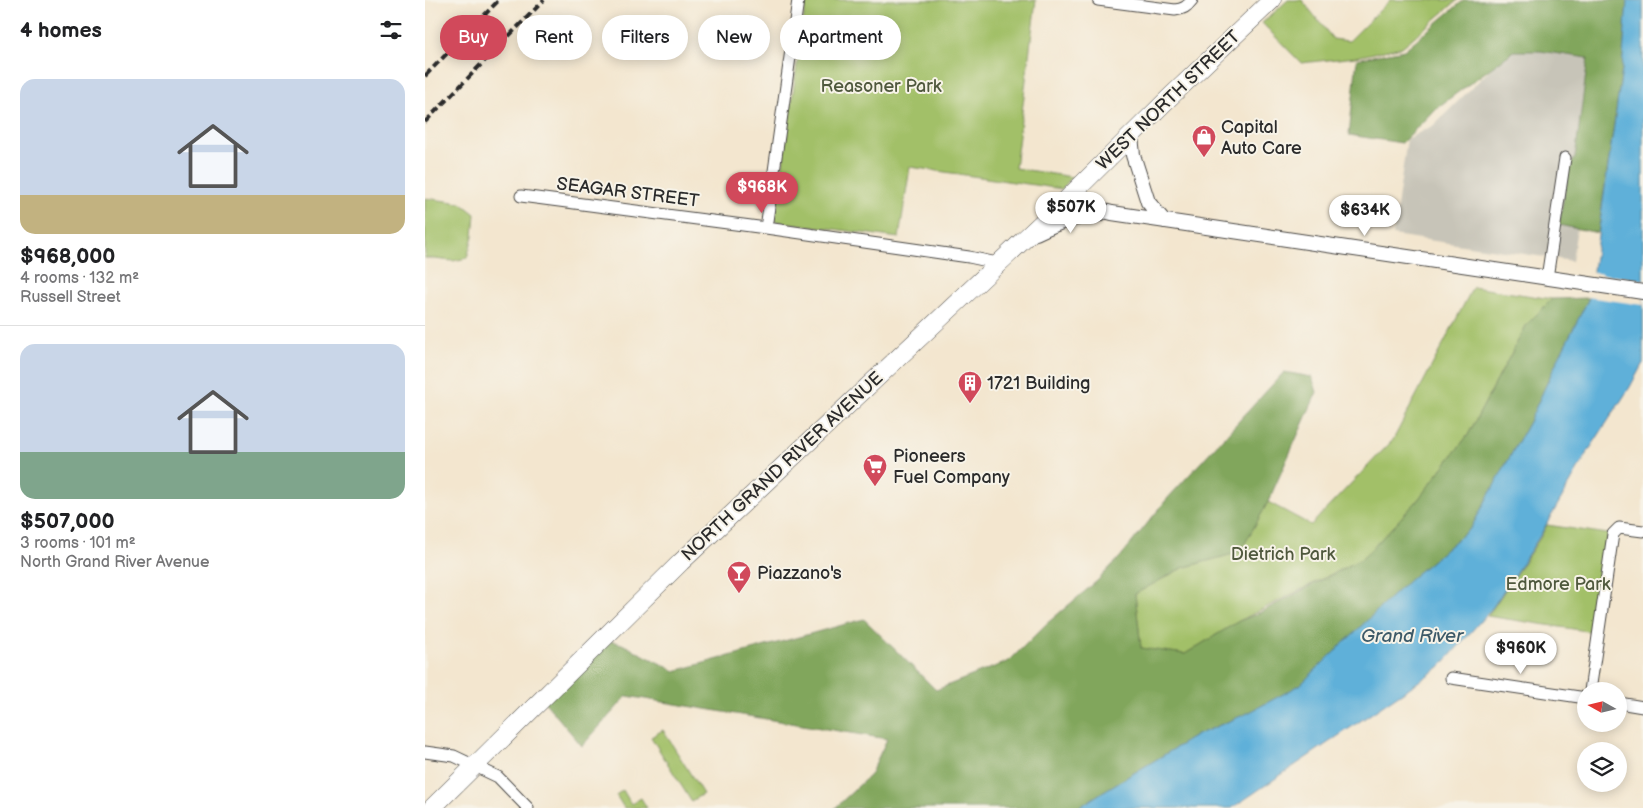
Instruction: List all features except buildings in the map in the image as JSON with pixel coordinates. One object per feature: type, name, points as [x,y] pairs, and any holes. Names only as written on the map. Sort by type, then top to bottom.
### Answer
[{"type":"main road","name":"WEST NORTH STREET","points":[[1065,201],[1271,0]]},
{"type":"main road","name":"NORTH GRAND RIVER AVENUE","points":[[432,808],[477,766],[681,562],[1065,201]]},
{"type":"street","points":[[766,228],[798,0]]},
{"type":"street","points":[[1098,0],[1175,10],[1182,9],[1190,3]]},
{"type":"street","points":[[1131,136],[1133,155],[1148,202],[1164,221]]},
{"type":"street","points":[[1547,278],[1565,158]]},
{"type":"street","name":"SEAGAR STREET","points":[[521,196],[766,228],[969,257],[997,263]]},
{"type":"street","points":[[1065,201],[1112,214],[1643,292]]},
{"type":"street","points":[[1025,238],[1061,221],[1084,216],[1112,214]]},
{"type":"street","points":[[1591,682],[1613,534],[1619,528],[1643,531]]},
{"type":"street","points":[[1451,678],[1577,697]]},
{"type":"street","points":[[1627,704],[1643,707]]},
{"type":"street","points":[[425,752],[454,756],[498,777],[527,808]]},
{"type":"shaded area","points":[[1515,45],[1602,58],[1572,261],[1393,235],[1407,139],[1434,125]]},
{"type":"green space","name":"Reasoner Park","points":[[806,0],[1036,0],[1015,168],[1072,177],[1062,189],[910,167],[899,238],[775,221],[798,60],[901,60],[901,15],[804,15]]},
{"type":"green space","points":[[1288,0],[1302,0],[1333,39],[1349,41],[1390,0],[1458,0],[1402,47],[1356,57],[1301,63],[1262,23]]},
{"type":"green space","points":[[1464,0],[1627,0],[1622,70],[1598,233],[1559,225],[1569,167],[1575,158],[1588,58],[1540,51],[1514,51],[1434,110],[1402,143],[1349,135],[1357,59],[1404,50]]},
{"type":"green space","points":[[425,198],[461,203],[475,214],[473,236],[467,258],[453,261],[425,258]]},
{"type":"green space","name":"Dietrich Park","points":[[1473,287],[1552,299],[1527,324],[1468,435],[1417,501],[1363,558],[1239,621],[1185,654],[1141,648],[1135,594],[1182,568],[1240,552],[1268,502],[1311,525],[1393,440]]},
{"type":"green space","points":[[1589,298],[1530,420],[1471,528],[1408,581],[1300,685],[1248,713],[1197,735],[1078,808],[835,808],[870,775],[887,739],[627,696],[582,746],[542,699],[603,639],[622,644],[675,671],[864,619],[936,690],[1009,661],[1045,625],[1097,581],[1121,556],[1167,499],[1284,372],[1312,377],[1317,392],[1268,502],[1240,552],[1182,568],[1135,594],[1141,648],[1185,654],[1239,621],[1259,613],[1363,558],[1417,501],[1468,435],[1527,324],[1552,299]]},
{"type":"green space","name":"Edmore Park","points":[[1547,525],[1608,534],[1593,632],[1487,616]]},
{"type":"green space","points":[[663,730],[703,794],[691,801],[651,737]]},
{"type":"green space","points":[[623,790],[631,804],[641,798],[647,808],[624,808],[616,795]]},
{"type":"water","name":"Grand River","points":[[1627,0],[1643,0],[1643,363],[1630,387],[1589,450],[1538,539],[1493,607],[1440,667],[1232,808],[1078,808],[1197,735],[1248,713],[1300,685],[1408,581],[1471,528],[1530,420],[1589,298],[1622,70]]},
{"type":"pier","points":[[1590,272],[1643,280],[1643,305],[1587,297]]},
{"type":"railway","points":[[425,76],[499,0]]},
{"type":"railway","points":[[425,122],[544,0]]},
{"type":"place","name":"Capital Auto Care","points":[[1204,158]]},
{"type":"place","name":"1721 Building","points":[[970,404]]},
{"type":"place","name":"Pioneers Fuel Company","points":[[875,487]]},
{"type":"place","name":"Piazzano's","points":[[739,594]]}]
